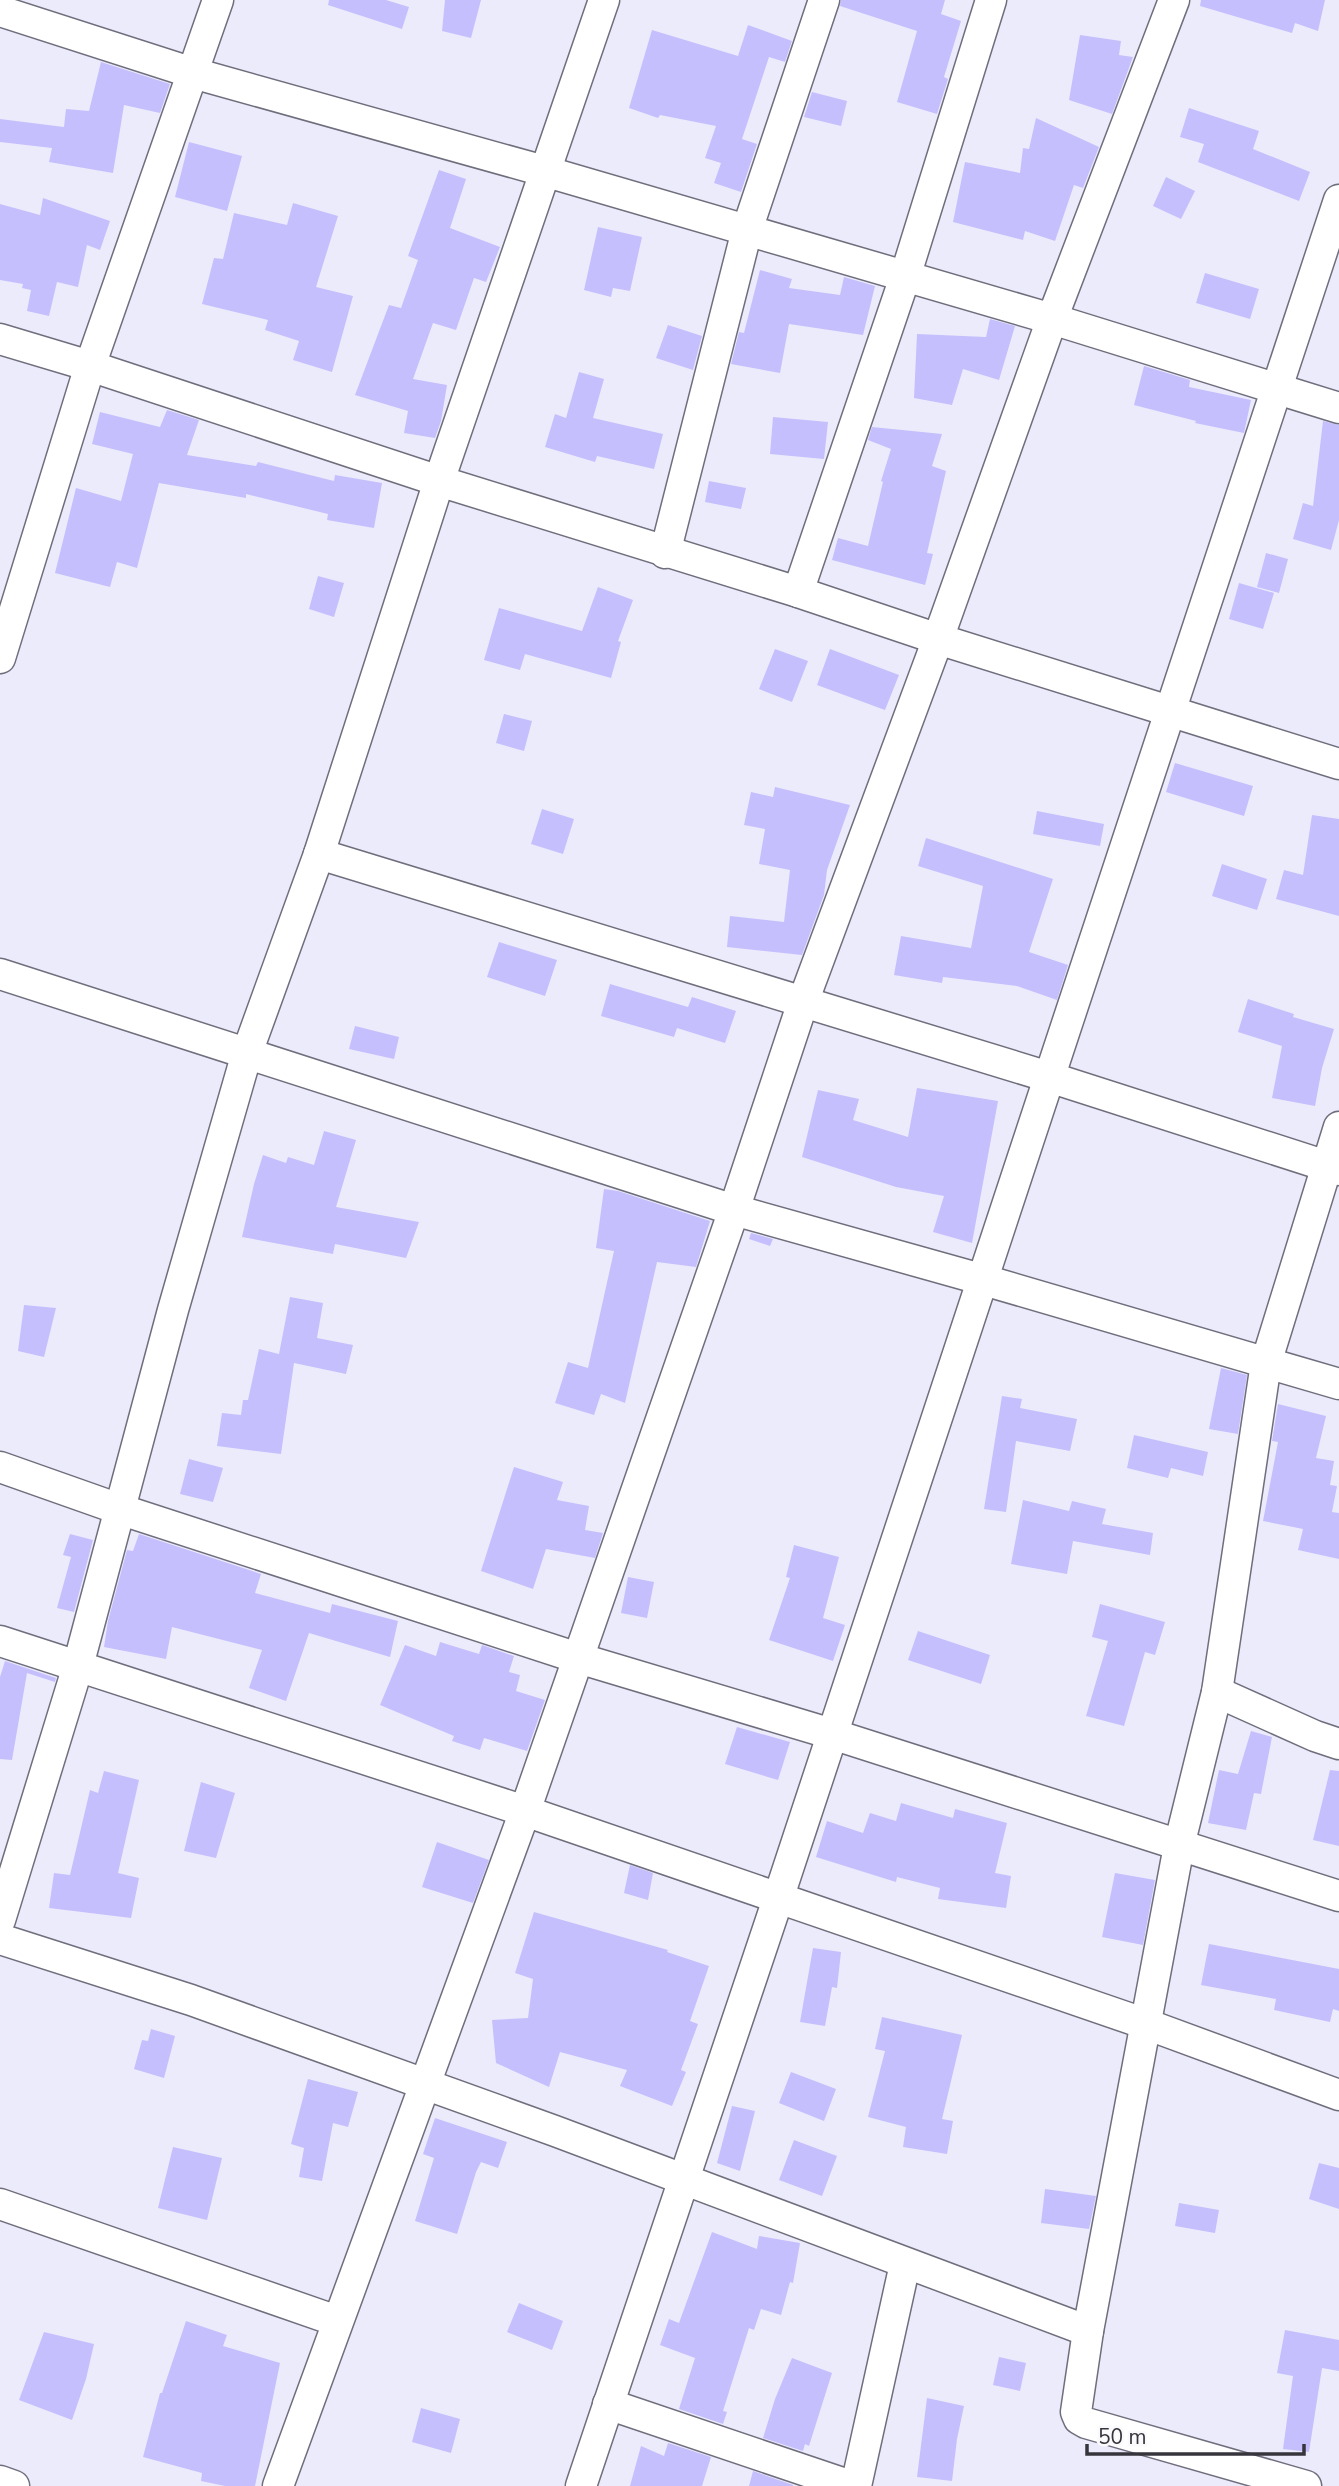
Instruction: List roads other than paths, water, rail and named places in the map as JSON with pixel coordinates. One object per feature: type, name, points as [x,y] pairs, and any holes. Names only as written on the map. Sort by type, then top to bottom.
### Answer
[{"type":"street","points":[[0,658],[90,366],[218,0]]},
{"type":"street","points":[[0,1920],[78,1665],[173,1310],[247,1054],[319,854],[439,481],[604,0]]},
{"type":"street","points":[[664,552],[747,230],[824,0]]},
{"type":"street","points":[[798,592],[905,277],[991,0]]},
{"type":"street","points":[[278,2486],[525,1811],[734,1210],[803,1002],[938,639],[1052,319],[1174,0]]},
{"type":"street","points":[[0,11],[193,73],[544,171],[1052,319],[1339,408]]},
{"type":"street","points":[[581,2486],[984,1280],[1339,200]]},
{"type":"street","points":[[0,339],[439,481],[1339,764]]},
{"type":"street","points":[[319,854],[1049,1077],[1332,1168]]},
{"type":"street","points":[[0,974],[734,1210],[1339,1384]]},
{"type":"street","points":[[1296,2484],[1086,2423],[1079,2419],[1076,2412],[1088,2331],[1180,1846],[1217,1692],[1266,1363],[1332,1168],[1339,1127]]},
{"type":"street","points":[[0,1467],[119,1509],[579,1658],[832,1734],[1339,1896]]},
{"type":"street","points":[[0,1642],[525,1811],[1146,2024],[1339,2095]]},
{"type":"street","points":[[1217,1692],[1339,1744]]},
{"type":"street","points":[[0,1939],[191,2000],[685,2179],[1088,2331]]},
{"type":"street","points":[[0,2204],[337,2321]]},
{"type":"street","points":[[856,2486],[905,2264]]},
{"type":"street","points":[[608,2404],[850,2486]]},
{"type":"street","points":[[0,2481],[14,2486]]}]
